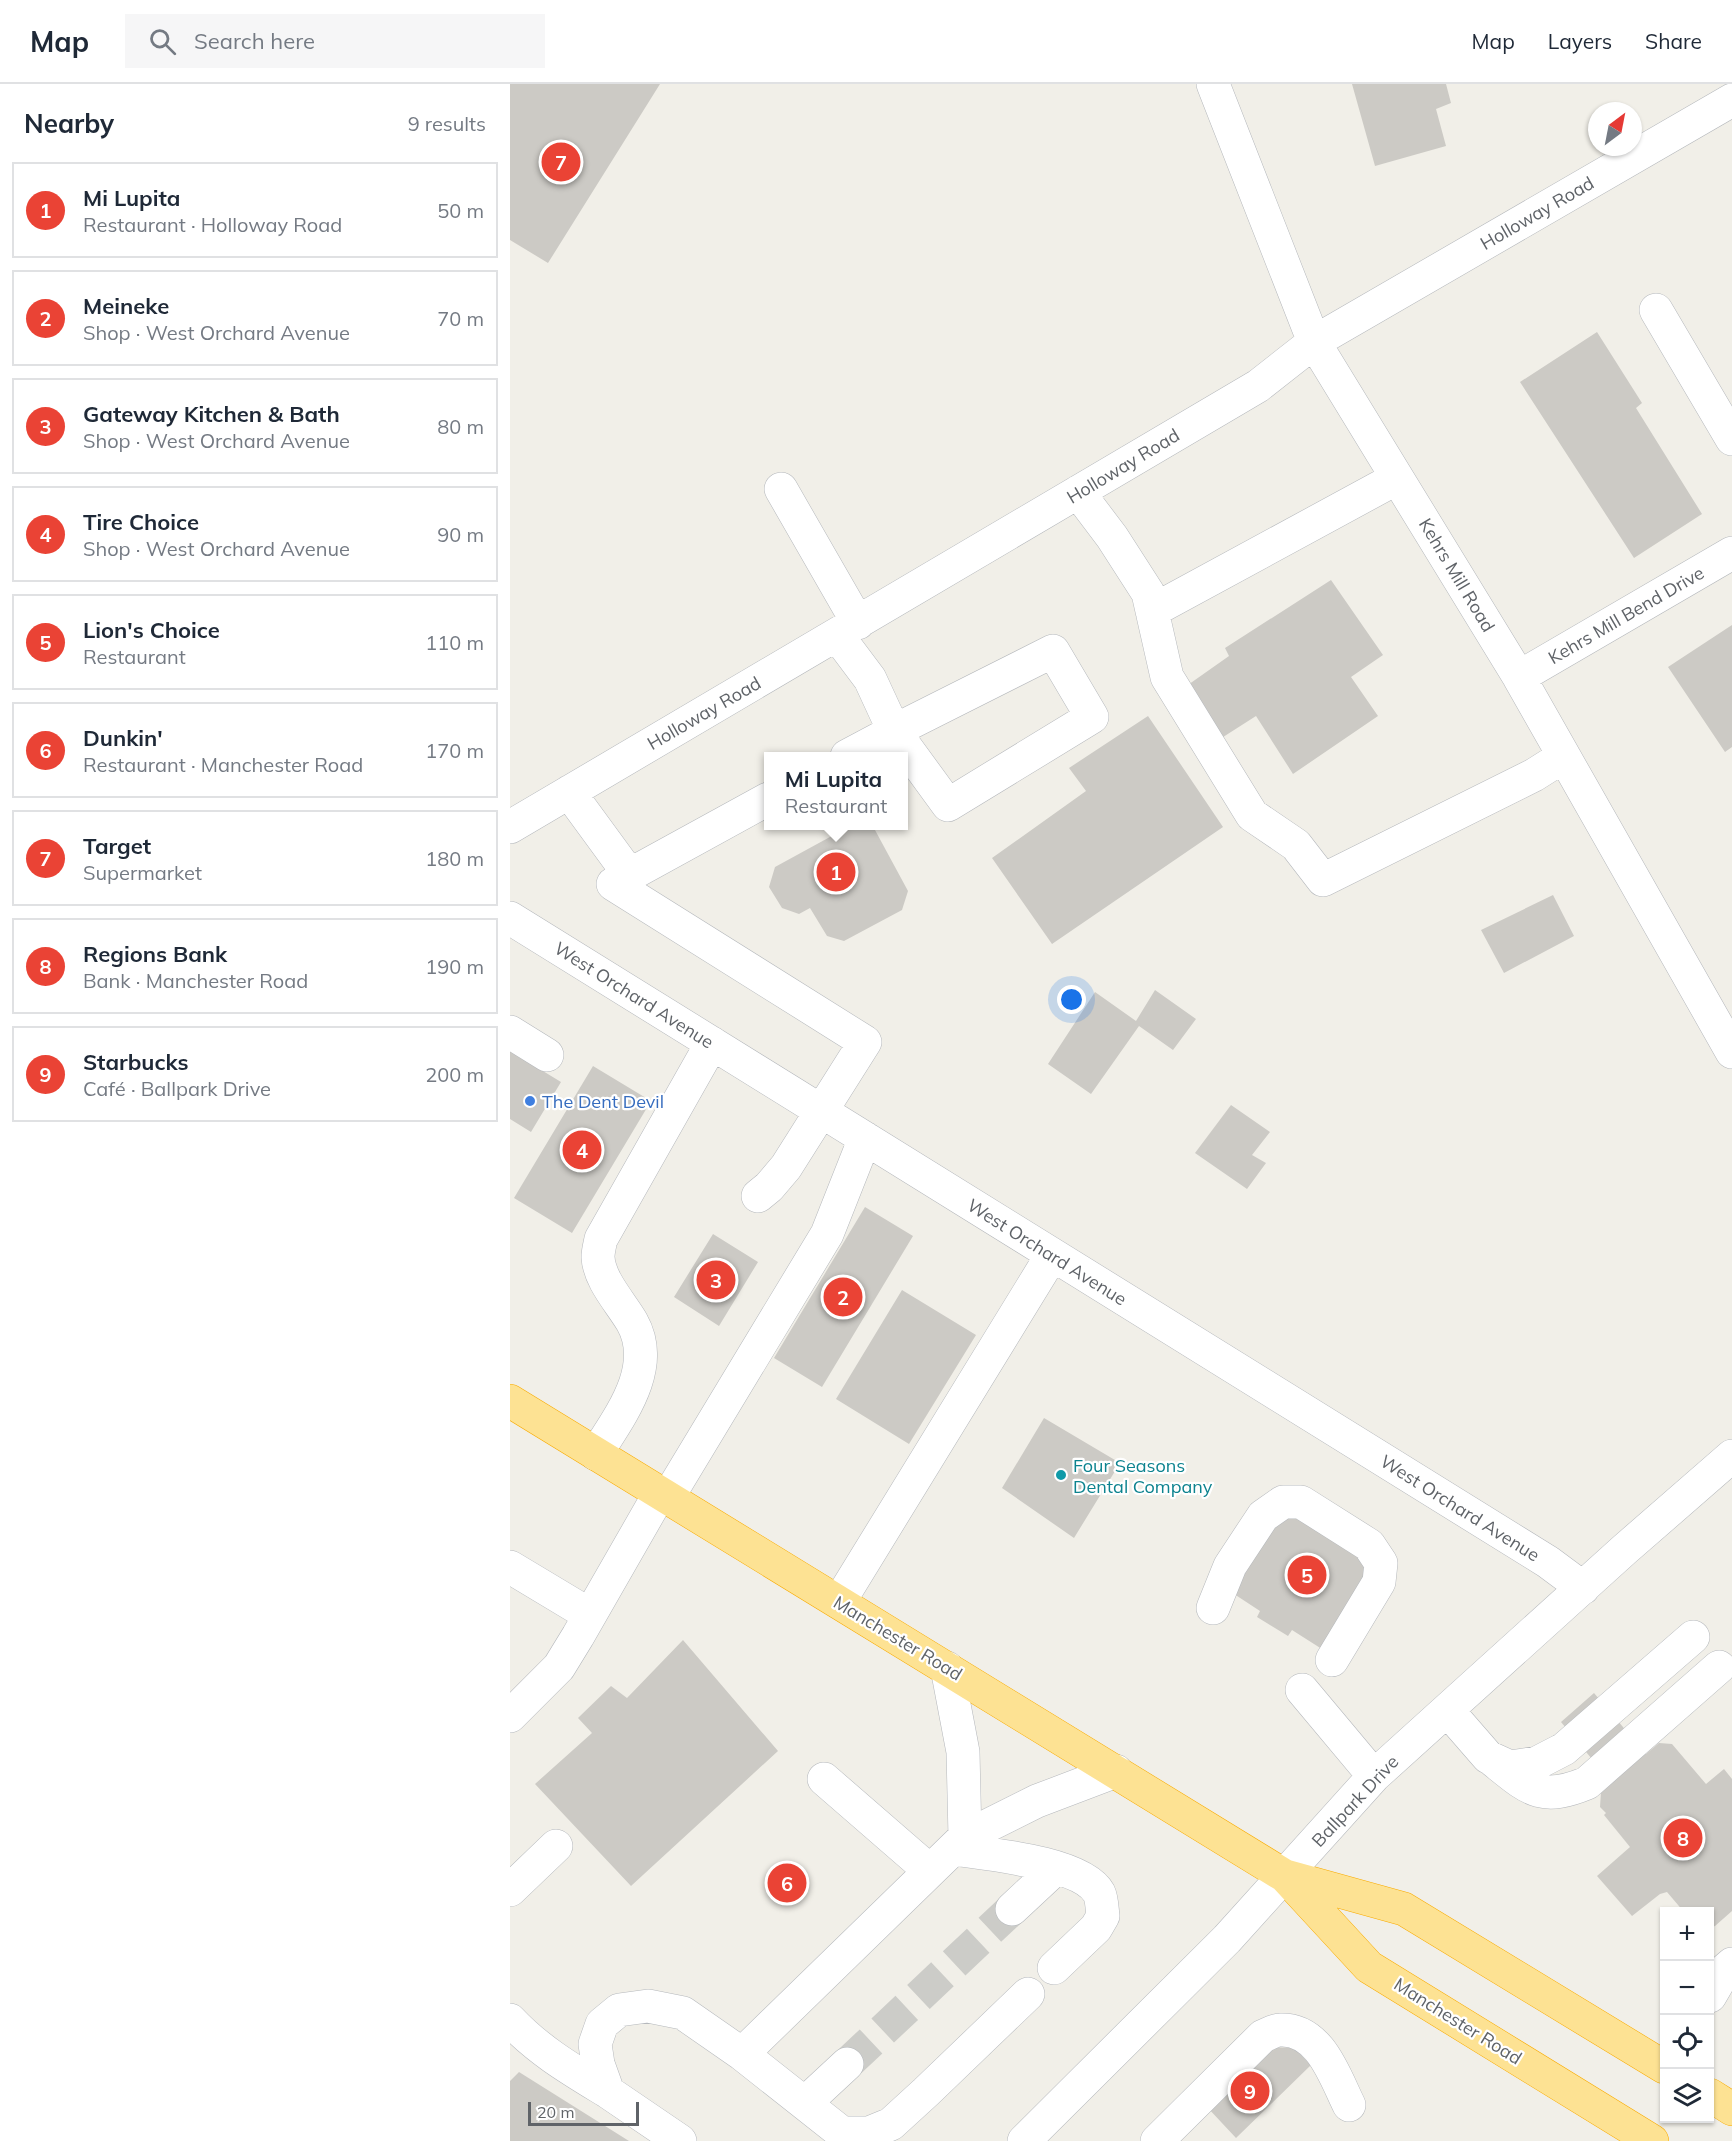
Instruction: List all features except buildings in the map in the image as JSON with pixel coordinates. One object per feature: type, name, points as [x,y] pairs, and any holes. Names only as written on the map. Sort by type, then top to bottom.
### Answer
[{"type":"highway","name":"Manchester Road","points":[[510,1401],[1285,1876],[1369,1967],[1652,2141]]},
{"type":"highway","name":"Manchester Road","points":[[1285,1876],[1404,1909],[1660,2064]]},
{"type":"highway","points":[[1714,2098],[1732,2109]]},
{"type":"street","name":"Kehrs Mill Road","points":[[1213,84],[1314,342],[1519,677],[1732,1052]]},
{"type":"street","name":"Holloway Road","points":[[510,827],[1258,386],[1314,342],[1732,100]]},
{"type":"street","points":[[1656,310],[1732,439]]},
{"type":"street","points":[[1152,611],[1397,478]]},
{"type":"street","points":[[782,489],[894,731],[948,805],[1092,717],[1053,651],[894,731],[855,752]]},
{"type":"street","points":[[1078,492],[1112,537],[1148,593],[1167,677],[1252,815],[1296,845],[1323,880],[1534,775],[1564,756]]},
{"type":"street","name":"Kehrs Mill Bend Drive","points":[[1519,677],[1732,553]]},
{"type":"street","points":[[569,792],[629,874]]},
{"type":"street","points":[[758,1196],[786,1167],[865,1042],[613,884],[764,801]]},
{"type":"street","name":"West Orchard Avenue","points":[[510,918],[1548,1562],[1583,1588]]},
{"type":"street","points":[[510,1032],[547,1055]]},
{"type":"street","points":[[596,1454],[630,1400],[638,1373],[640,1345],[633,1324],[608,1287],[598,1259],[601,1239],[712,1043]]},
{"type":"street","points":[[510,1716],[559,1666],[828,1234],[864,1138]]},
{"type":"street","points":[[839,1602],[1052,1255]]},
{"type":"street","name":"Ballpark Drive","points":[[1024,2141],[1227,1939],[1374,1776],[1732,1456]]},
{"type":"street","points":[[1213,1608],[1230,1566],[1263,1516],[1283,1502],[1301,1502],[1369,1545],[1380,1563],[1379,1582],[1332,1660]]},
{"type":"street","points":[[510,1567],[590,1615]]},
{"type":"street","points":[[1488,1757],[1510,1767],[1537,1763],[1564,1749],[1693,1637]]},
{"type":"street","points":[[1448,1711],[1488,1757],[1521,1783],[1539,1793],[1568,1791],[1587,1783],[1719,1667]]},
{"type":"street","points":[[947,1668],[963,1752],[950,1853]]},
{"type":"street","points":[[1302,1690],[1374,1776]]},
{"type":"street","points":[[742,2054],[950,1853],[1037,1801],[1116,1771]]},
{"type":"street","points":[[824,1779],[950,1853],[1036,1861],[1081,1877],[1099,1893],[1103,1916],[1096,1928],[1054,1968]]},
{"type":"street","points":[[510,1890],[556,1846]]},
{"type":"street","points":[[1012,1909],[1056,1868]]},
{"type":"street","points":[[1714,1989],[1725,1970],[1732,1964]]},
{"type":"street","points":[[608,2092],[598,2064],[595,2044],[602,2024],[619,2010],[648,2006],[683,2013],[742,2054],[842,2133],[869,2133],[891,2124],[1028,1994]]},
{"type":"street","points":[[510,2020],[552,2058],[608,2092],[680,2141]]},
{"type":"street","points":[[1157,2141],[1263,2036],[1279,2030],[1297,2032],[1316,2045],[1331,2067],[1349,2105]]},
{"type":"street","points":[[805,2103],[847,2064]]},
{"type":"tunnel","points":[[847,2064],[1012,1909]]},
{"type":"place","name":"Target","points":[[561,162]]},
{"type":"place","name":"Mi Lupita","points":[[836,872]]},
{"type":"place","name":"The Dent Devil","points":[[530,1101]]},
{"type":"place","name":"Tire Choice","points":[[582,1150]]},
{"type":"place","name":"Gateway Kitchen & Bath","points":[[716,1280]]},
{"type":"place","name":"Meineke","points":[[843,1297]]},
{"type":"place","name":"Four Seasons Dental Company","points":[[1061,1475]]},
{"type":"place","name":"Lion's Choice","points":[[1307,1575]]},
{"type":"place","name":"Regions Bank","points":[[1683,1838]]},
{"type":"place","name":"Dunkin'","points":[[787,1883]]},
{"type":"place","name":"Starbucks","points":[[1250,2091]]}]
